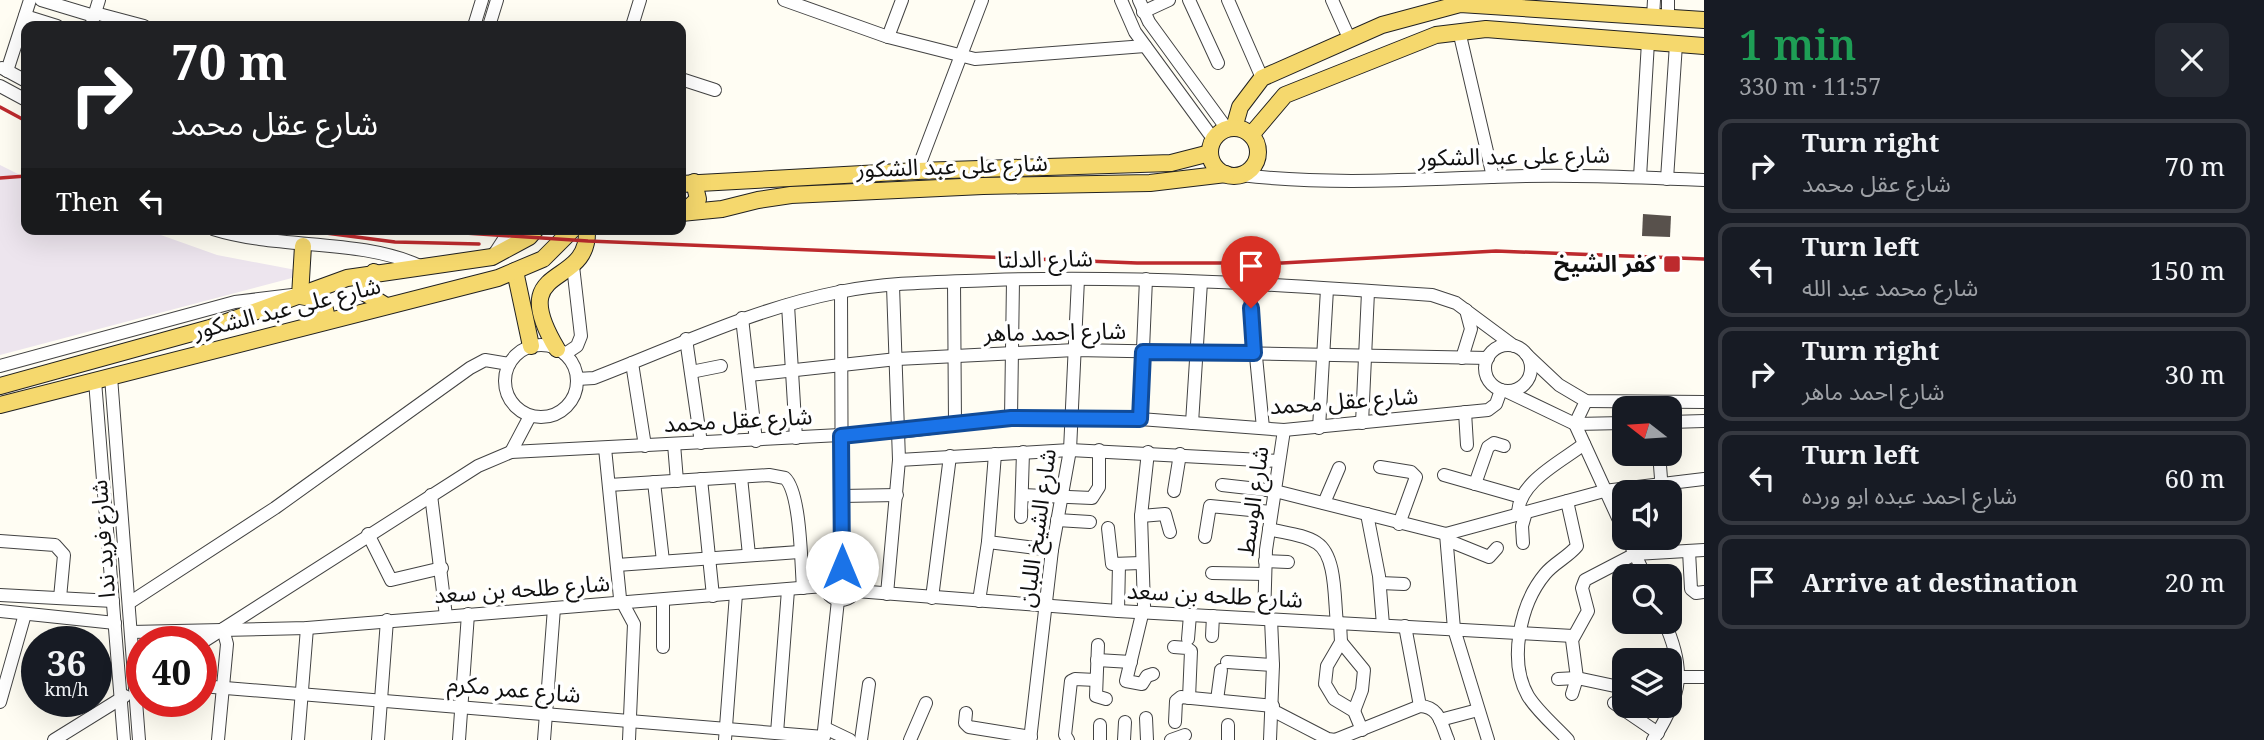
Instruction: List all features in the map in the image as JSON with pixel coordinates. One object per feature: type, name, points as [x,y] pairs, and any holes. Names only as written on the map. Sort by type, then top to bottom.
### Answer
[{"type":"main road","points":[[1231,129],[1251,135],[1258,147],[1256,161],[1234,175],[1215,166],[1212,147],[1231,129],[1240,107],[1262,78],[1349,38],[1401,18],[1460,2],[1658,11],[1704,20]]},
{"type":"main road","points":[[1251,135],[1285,95],[1410,44],[1459,31],[1486,29],[1704,46]]},
{"type":"main road","name":"شارع على عبد الشكور","points":[[687,183],[917,171],[1171,163],[1212,147]]},
{"type":"main road","name":"شارع على عبد الشكور","points":[[686,213],[722,209],[791,195],[982,186],[1150,183],[1234,175]]},
{"type":"main road","points":[[728,181],[724,185],[725,196],[747,203]]},
{"type":"main road","points":[[686,210],[698,199],[687,183]]},
{"type":"main road","name":"شارع على عبد الشكور","points":[[0,386],[209,328],[325,285],[374,272],[492,257],[531,235]]},
{"type":"main road","name":"شارع على عبد الشكور","points":[[0,405],[515,271],[553,251],[568,235]]},
{"type":"main road","points":[[561,351],[544,324],[540,301],[542,291],[554,276],[573,266],[587,247],[587,235]]},
{"type":"main road","points":[[303,246],[300,296],[317,299],[324,304],[326,314],[321,322]]},
{"type":"main road","points":[[515,271],[531,346]]},
{"type":"main road","points":[[374,272],[365,286],[365,293],[386,306]]},
{"type":"street","points":[[23,21],[30,0]]},
{"type":"street","points":[[41,0],[124,21]]},
{"type":"street","points":[[476,21],[482,0]]},
{"type":"street","points":[[491,21],[497,0]]},
{"type":"street","points":[[634,21],[640,0]]},
{"type":"street","points":[[784,0],[888,37],[962,57],[990,60],[1145,46]]},
{"type":"street","points":[[822,14],[827,0]]},
{"type":"street","points":[[888,37],[902,0]]},
{"type":"street","points":[[917,171],[982,0]]},
{"type":"street","points":[[1121,0],[1145,46],[1212,147]]},
{"type":"street","points":[[1169,0],[1141,6],[1231,129]]},
{"type":"street","points":[[1189,0],[1218,63]]},
{"type":"street","points":[[1228,0],[1262,78]]},
{"type":"street","points":[[1332,0],[1349,38]]},
{"type":"street","points":[[1658,11],[1668,0]]},
{"type":"street","points":[[25,16],[41,21]]},
{"type":"street","points":[[21,26],[3,69],[21,78]]},
{"type":"street","points":[[1459,31],[1493,177]]},
{"type":"street","points":[[1640,177],[1648,42]]},
{"type":"street","points":[[1668,178],[1676,44]]},
{"type":"street","points":[[686,81],[715,90]]},
{"type":"street","points":[[0,86],[21,97]]},
{"type":"street","name":"شارع على عبد الشكور","points":[[1234,175],[1291,180],[1434,180],[1493,177],[1704,180]]},
{"type":"street","points":[[238,235],[303,246],[383,253],[420,266]]},
{"type":"street","points":[[492,257],[504,235]]},
{"type":"street","points":[[561,351],[571,361],[577,379],[573,399],[559,412],[550,416],[530,416],[515,407],[506,391],[509,364],[515,356],[531,346],[561,351],[577,346],[581,336],[573,266]]},
{"type":"street","name":"شارع الشيخ اللبان","points":[[1030,738],[1052,550],[1070,450],[1078,279]]},
{"type":"street","points":[[1140,419],[1146,279]]},
{"type":"street","name":"شارع الدلتا","points":[[577,379],[587,380],[742,318],[841,291],[954,282],[1146,279],[1432,295],[1466,310],[1514,346]]},
{"type":"street","points":[[1011,418],[1013,280]]},
{"type":"street","points":[[954,282],[955,424]]},
{"type":"street","points":[[1192,423],[1201,282]]},
{"type":"street","points":[[1249,285],[1263,429]]},
{"type":"street","points":[[887,594],[899,460],[892,286]]},
{"type":"street","points":[[1319,428],[1327,289]]},
{"type":"street","points":[[841,291],[842,567]]},
{"type":"street","points":[[1362,423],[1368,292]]},
{"type":"street","points":[[0,366],[235,302],[278,295],[300,296]]},
{"type":"street","points":[[788,305],[796,438]]},
{"type":"street","points":[[1462,358],[1471,329],[1466,310]]},
{"type":"street","points":[[742,318],[756,441]]},
{"type":"street","points":[[686,339],[701,443]]},
{"type":"street","points":[[1612,423],[1575,424],[1503,391],[1487,377],[1488,358],[1496,349],[1514,346],[1559,385],[1586,401],[1704,401]]},
{"type":"street","name":"شارع احمد ماهر","points":[[749,375],[897,359],[1075,350],[1488,358]]},
{"type":"street","points":[[1503,391],[1518,389],[1528,380],[1531,367],[1526,354]]},
{"type":"street","points":[[129,603],[275,508],[470,368],[485,360],[509,364]]},
{"type":"street","points":[[632,363],[645,446]]},
{"type":"street","points":[[691,372],[721,366]]},
{"type":"street","name":"شارع فريد ندا","points":[[111,376],[131,626]]},
{"type":"street","name":"شارع فريد ندا","points":[[95,381],[124,740]]},
{"type":"street","name":"شارع عقل محمد","points":[[217,633],[431,495],[488,460],[511,452],[841,436],[899,432],[1011,418],[1140,419],[1263,429],[1319,428],[1493,407],[1503,391]]},
{"type":"street","points":[[1586,401],[1575,424],[1612,507]]},
{"type":"street","points":[[1465,412],[1468,445]]},
{"type":"street","points":[[511,452],[530,416]]},
{"type":"street","points":[[1682,422],[1704,421]]},
{"type":"street","name":"شارع الوسط","points":[[1269,740],[1273,708],[1273,665],[1267,619],[1265,568],[1284,430]]},
{"type":"street","points":[[100,438],[116,435]]},
{"type":"street","points":[[1475,484],[1489,447],[1494,443],[1504,446]]},
{"type":"street","points":[[674,444],[677,481]]},
{"type":"street","points":[[1523,543],[1521,496],[1528,487],[1584,444]]},
{"type":"street","points":[[605,448],[617,565],[624,603],[634,624],[629,740]]},
{"type":"street","points":[[899,460],[1099,450],[1279,461]]},
{"type":"street","points":[[1022,495],[1093,497],[1099,487],[1099,450]]},
{"type":"street","points":[[1021,517],[1023,452]]},
{"type":"street","points":[[1148,453],[1141,516],[1143,612],[1130,662],[1128,683],[1142,684],[1147,676],[1153,674]]},
{"type":"street","points":[[979,601],[988,542],[995,454]]},
{"type":"street","points":[[1174,491],[1180,454]]},
{"type":"street","points":[[932,598],[950,456]]},
{"type":"street","points":[[1380,467],[1411,472],[1416,477],[1399,524]]},
{"type":"street","points":[[1324,503],[1339,468]]},
{"type":"street","points":[[609,485],[775,475],[790,482],[803,588]]},
{"type":"street","points":[[1444,475],[1521,496]]},
{"type":"street","points":[[741,477],[749,555]]},
{"type":"street","points":[[1682,484],[1704,479]]},
{"type":"street","points":[[701,480],[713,596]]},
{"type":"street","points":[[654,482],[663,561]]},
{"type":"street","points":[[1222,485],[1275,491],[1367,514],[1447,537],[1489,557],[1497,548]]},
{"type":"street","points":[[1447,537],[1522,513],[1612,491]]},
{"type":"street","points":[[431,495],[446,616]]},
{"type":"street","points":[[842,496],[897,495]]},
{"type":"street","points":[[1567,501],[1577,546],[1554,564],[1538,584],[1527,607],[1521,632],[1520,670],[1524,688],[1533,704],[1568,740]]},
{"type":"street","points":[[1205,537],[1210,506],[1271,512]]},
{"type":"street","points":[[1141,516],[1165,514],[1170,532]]},
{"type":"street","points":[[1367,514],[1383,625]]},
{"type":"street","points":[[1057,520],[1090,522]]},
{"type":"street","points":[[1108,528],[1111,561],[1119,564],[1141,563]]},
{"type":"street","points":[[1269,529],[1309,539],[1322,547],[1329,561],[1341,642],[1364,670],[1362,690],[1354,711]]},
{"type":"street","points":[[368,534],[390,580],[442,568]]},
{"type":"street","points":[[1447,537],[1454,629],[1488,740]]},
{"type":"street","points":[[0,541],[55,545],[61,549],[60,598]]},
{"type":"street","points":[[988,542],[1052,550]]},
{"type":"street","points":[[1633,550],[1640,564]]},
{"type":"street","points":[[1572,694],[1577,678],[1573,636],[1588,611],[1583,582],[1635,554],[1704,550]]},
{"type":"street","points":[[1689,551],[1691,589],[1696,593],[1704,592]]},
{"type":"street","points":[[617,565],[799,552]]},
{"type":"street","points":[[1212,573],[1265,568],[1288,562]]},
{"type":"street","points":[[1118,611],[1119,564]]},
{"type":"street","points":[[842,567],[856,578],[856,591],[848,599],[838,600],[829,595],[824,586],[829,573],[842,567]]},
{"type":"street","points":[[1376,576],[1404,583]]},
{"type":"street","name":"شارع طلحه بن سعد","points":[[223,629],[307,628],[824,586]]},
{"type":"street","points":[[778,733],[788,590]]},
{"type":"street","name":"شارع طلحه بن سعد","points":[[856,591],[1118,611],[1573,636]]},
{"type":"street","points":[[725,735],[736,594]]},
{"type":"street","points":[[0,595],[113,601]]},
{"type":"street","points":[[663,600],[663,647]]},
{"type":"street","points":[[838,600],[824,735],[850,740]]},
{"type":"street","points":[[544,740],[554,608]]},
{"type":"street","points":[[0,611],[115,623]]},
{"type":"street","points":[[0,702],[25,614]]},
{"type":"street","points":[[459,740],[468,614]]},
{"type":"street","points":[[1188,639],[1190,615]]},
{"type":"street","points":[[1212,635],[1213,616]]},
{"type":"street","points":[[378,740],[387,620]]},
{"type":"street","points":[[1405,626],[1420,706]]},
{"type":"street","points":[[298,740],[307,628]]},
{"type":"street","points":[[217,629],[223,629],[228,641],[218,740]]},
{"type":"street","points":[[1341,642],[1327,666],[1325,684],[1334,699],[1354,711],[1362,730]]},
{"type":"street","points":[[1098,645],[1096,696],[1106,699]]},
{"type":"street","points":[[1174,647],[1191,651],[1189,698]]},
{"type":"street","points":[[1097,660],[1130,662]]},
{"type":"street","points":[[1217,700],[1224,666],[1273,665]]},
{"type":"street","points":[[1682,677],[1704,677]]},
{"type":"street","points":[[1068,740],[1065,734],[1072,681],[1077,678],[1096,680]]},
{"type":"street","points":[[1558,679],[1577,678],[1612,685]]},
{"type":"street","points":[[861,740],[869,684]]},
{"type":"street","name":"شارع عمر مكرم","points":[[217,687],[631,721],[725,735],[824,735]]},
{"type":"street","points":[[54,740],[126,694]]},
{"type":"street","points":[[1175,722],[1177,699],[1217,700],[1273,708],[1331,740],[1420,706],[1435,709],[1448,740]]},
{"type":"street","points":[[910,740],[926,704]]},
{"type":"street","points":[[1440,720],[1478,710]]},
{"type":"street","points":[[966,713],[965,723],[969,727],[1030,738]]},
{"type":"street","name":"شارع فريد ندا","points":[[139,717],[139,740]]},
{"type":"street","points":[[1146,718],[1147,740]]},
{"type":"street","points":[[1632,718],[1655,737],[1664,718]]},
{"type":"street","points":[[1124,740],[1125,722]]},
{"type":"street","points":[[1100,725],[1101,740],[1111,740]]},
{"type":"street","points":[[1228,725],[1228,740]]},
{"type":"street","points":[[1171,740],[1185,734]]},
{"type":"shaded area","points":[[0,165],[21,176],[21,235],[161,235],[217,255],[296,270],[292,278],[0,355]]},
{"type":"building","points":[[1643,214],[1671,216],[1670,237],[1642,236]]},
{"type":"railway","points":[[0,107],[21,118]]},
{"type":"railway","points":[[0,178],[21,176]]},
{"type":"railway","points":[[341,235],[395,242],[479,244]]},
{"type":"railway","points":[[496,235],[1137,263],[1282,263],[1496,251],[1704,259]]},
{"type":"place","name":"كفر الشيخ","points":[[1672,264]]},
{"type":"route","points":[[842,567],[841,436],[899,432],[1011,418],[1140,419],[1143,352],[1254,353],[1251,308]]}]
